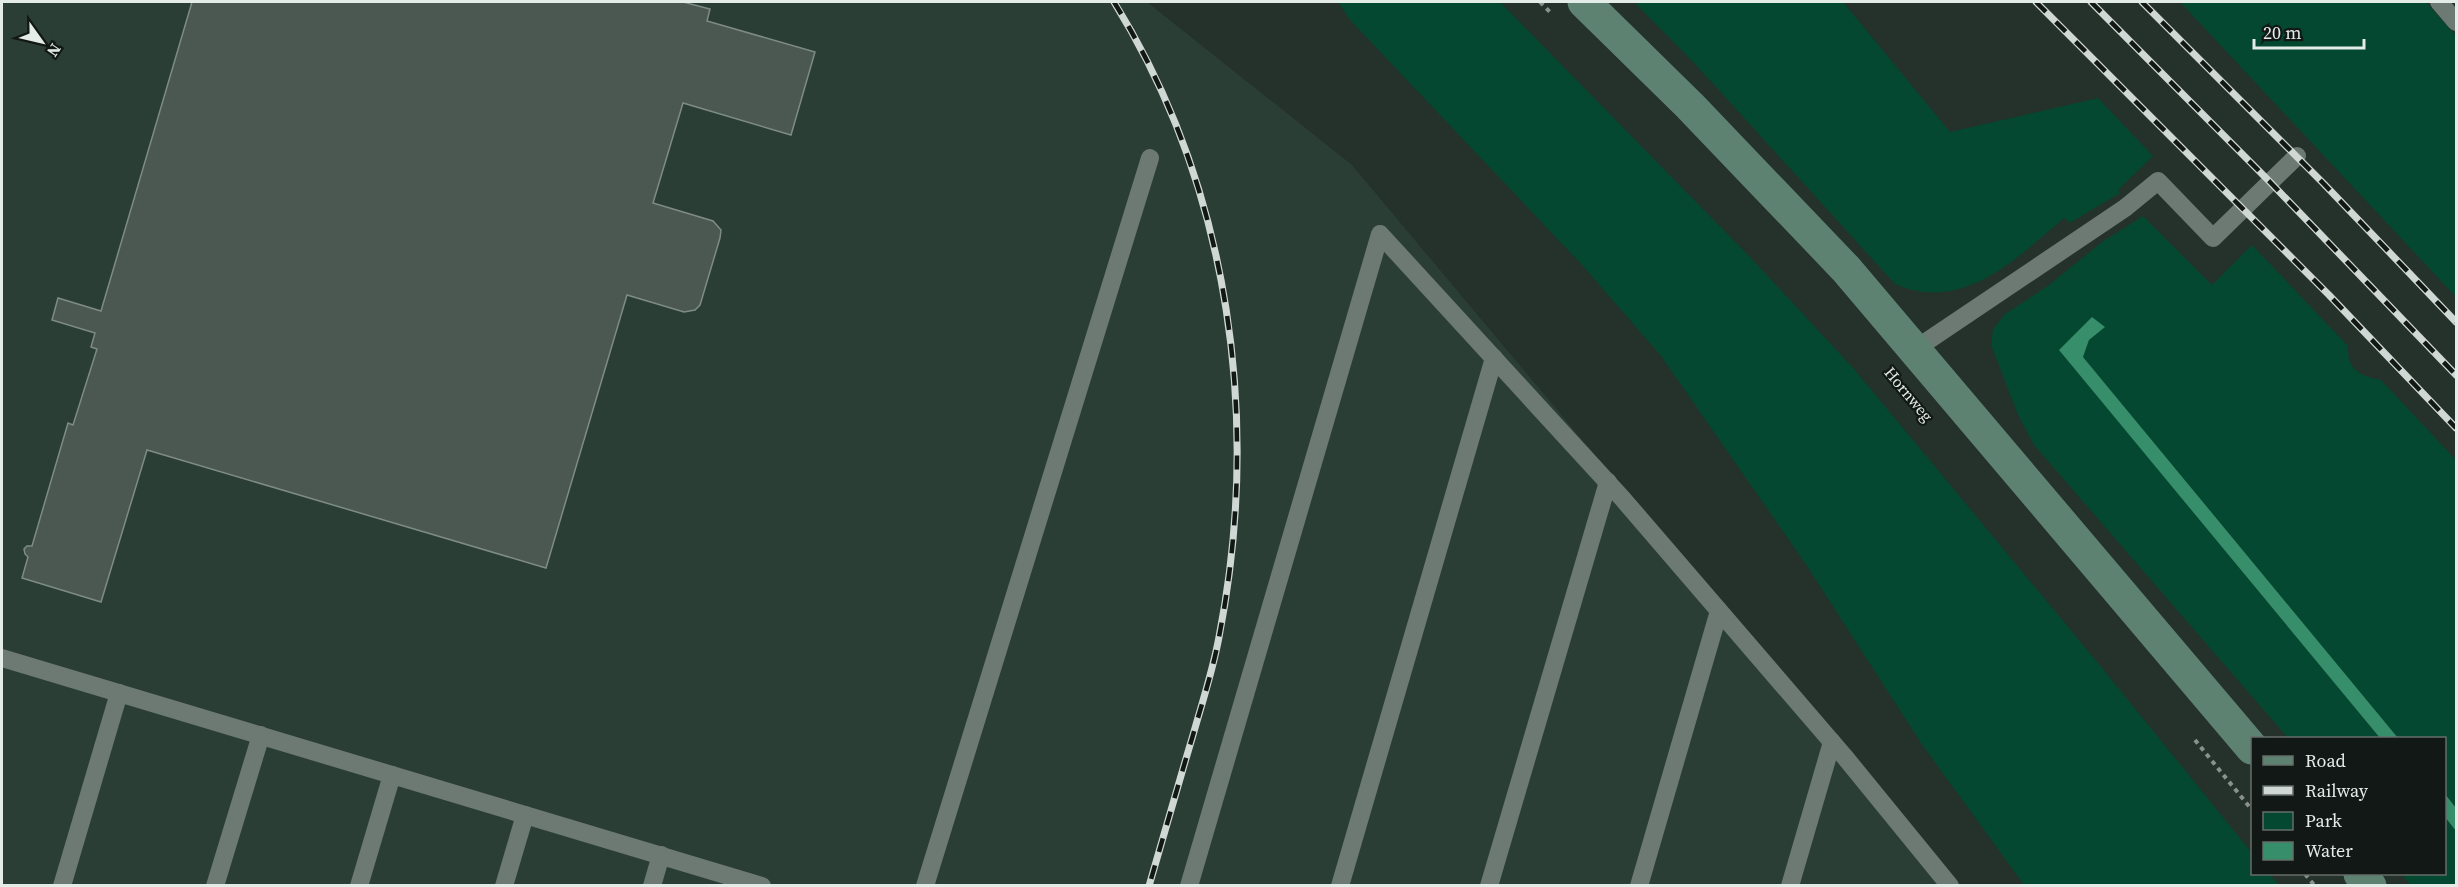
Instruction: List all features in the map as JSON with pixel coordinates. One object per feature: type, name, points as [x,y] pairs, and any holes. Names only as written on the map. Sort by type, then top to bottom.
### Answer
[{"type":"street","name":"Hornweg","points":[[1584,2],[1690,106],[1846,269],[2251,745]]},
{"type":"lane","points":[[2439,2],[2457,22]]},
{"type":"lane","points":[[1914,350],[2125,208],[2158,181],[2213,238],[2297,156]]},
{"type":"lane","points":[[925,885],[1150,158]]},
{"type":"lane","points":[[1189,885],[1380,234],[1608,482],[1832,742],[1946,883]]},
{"type":"lane","points":[[1340,885],[1494,357]]},
{"type":"lane","points":[[1489,885],[1608,482]]},
{"type":"lane","points":[[1639,885],[1719,610]]},
{"type":"lane","points":[[3,663],[119,693],[762,885]]},
{"type":"lane","points":[[62,885],[119,693]]},
{"type":"lane","points":[[215,885],[261,735]]},
{"type":"lane","points":[[1790,885],[1832,742]]},
{"type":"lane","points":[[359,885],[392,775]]},
{"type":"lane","points":[[504,885],[525,815]]},
{"type":"lane","points":[[652,885],[661,855]]},
{"type":"path","points":[[1540,2],[1556,18]]},
{"type":"path","points":[[2192,736],[2251,808]]},
{"type":"shaded area","points":[[2,2],[1147,2],[1352,165],[1955,885],[2,886]]},
{"type":"green space","points":[[1338,2],[1500,2],[1751,258],[1854,369],[2251,852],[2251,875],[2270,875],[2279,885],[2024,885],[1921,743],[1805,563],[1661,356],[1583,266],[1350,20]]},
{"type":"green space","points":[[1634,2],[1843,2],[1950,132],[2098,98],[2153,156],[2118,190],[2120,193],[2070,223],[2064,218],[2008,264],[1987,277],[1966,287],[1943,292],[1920,291],[1895,284],[1696,65]]},
{"type":"green space","points":[[2180,2],[2426,2],[2456,36],[2456,297]]},
{"type":"green space","points":[[2143,216],[2212,285],[2252,245],[2348,346],[2352,366],[2361,374],[2381,380],[2456,460],[2456,808],[2446,795],[2446,737],[2397,737],[2083,357],[2089,340],[2104,327],[2092,317],[2060,350],[2379,737],[2287,737],[2034,445],[2018,415],[1991,345],[1993,329],[2005,314],[2049,285],[2102,242]]},
{"type":"green space","points":[[2446,818],[2456,831],[2456,885],[2411,885],[2402,875],[2446,875]]},
{"type":"water","points":[[2092,317],[2105,327],[2089,340],[2083,357],[2397,737],[2379,737],[2059,350]]},
{"type":"water","points":[[2446,795],[2456,808],[2456,831],[2446,818]]},
{"type":"building","points":[[192,2],[683,2],[710,9],[707,21],[815,52],[791,135],[683,103],[653,203],[713,221],[721,230],[720,238],[700,305],[695,310],[684,312],[627,295],[546,568],[147,450],[101,602],[22,578],[28,557],[24,549],[32,546],[68,423],[73,425],[97,349],[91,347],[95,333],[52,320],[58,298],[101,311]]},
{"type":"railway","points":[[1114,2],[1154,75],[1186,151],[1210,229],[1226,309],[1235,391],[1237,473],[1231,555],[1219,637],[1214,662],[1149,886]]},
{"type":"railway","points":[[2036,2],[2329,295],[2456,428]]},
{"type":"railway","points":[[2091,2],[2270,182],[2456,375]]},
{"type":"railway","points":[[2142,2],[2324,184],[2456,322]]}]
